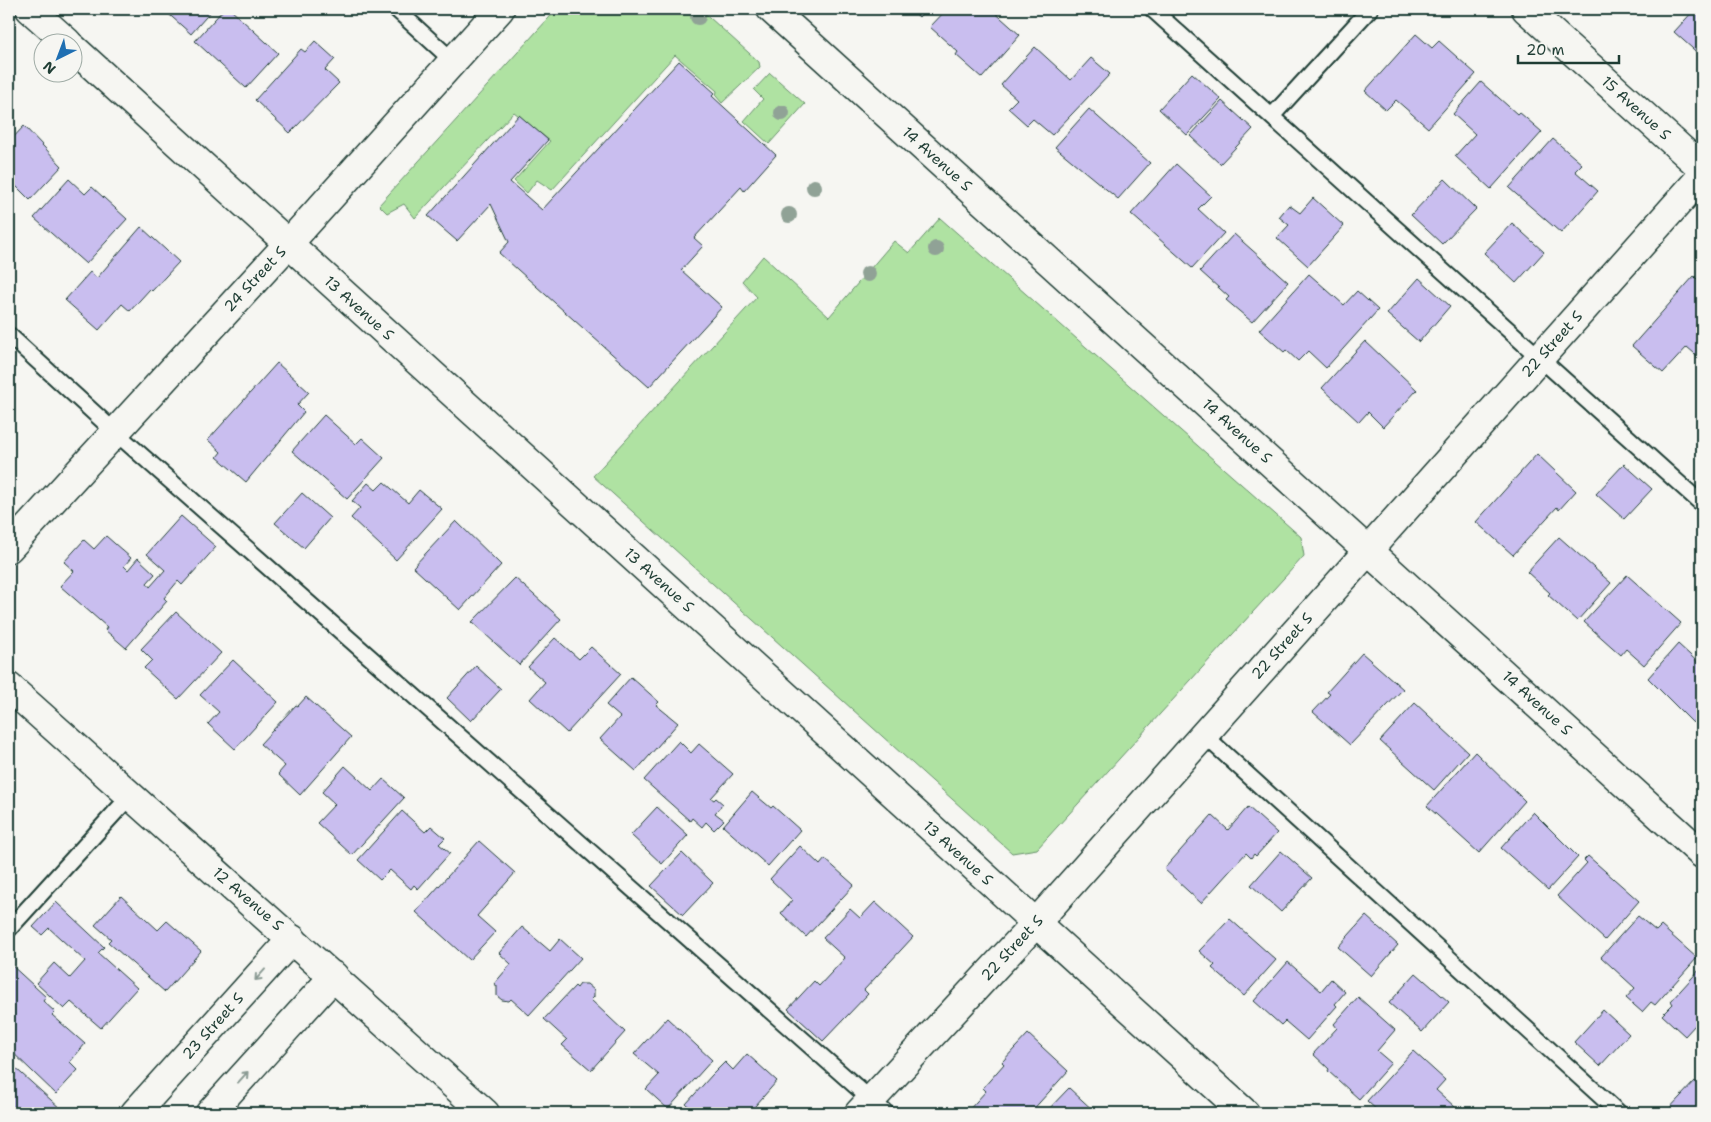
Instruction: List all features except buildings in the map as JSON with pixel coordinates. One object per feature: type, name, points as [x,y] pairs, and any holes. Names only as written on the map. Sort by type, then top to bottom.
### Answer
[{"type":"street","points":[[30,9],[56,32]]},
{"type":"street","name":"24 Street S","points":[[9,548],[289,243],[500,9]]},
{"type":"street","name":"14 Avenue S","points":[[771,9],[1702,854]]},
{"type":"street","name":"15 Avenue S","points":[[1526,9],[1702,168]]},
{"type":"street","name":"13 Avenue S","points":[[82,56],[1245,1113]]},
{"type":"street","name":"22 Street S","points":[[872,1109],[1203,734],[1702,176]]},
{"type":"street","name":"12 Avenue S","points":[[9,687],[485,1113]]},
{"type":"street","name":"23 Street S","points":[[134,1113],[292,939]]},
{"type":"street","points":[[210,1113],[334,976]]},
{"type":"lane","points":[[396,9],[453,61]]},
{"type":"lane","points":[[1152,9],[1702,504]]},
{"type":"lane","points":[[1272,116],[1370,9]]},
{"type":"lane","points":[[9,335],[872,1109]]},
{"type":"lane","points":[[1203,734],[1618,1113]]},
{"type":"lane","points":[[9,929],[130,796]]},
{"type":"green space","points":[[557,9],[700,9],[759,62],[760,67],[722,103],[716,96],[717,91],[675,55],[552,190],[537,180],[527,193],[514,181],[550,141],[514,112],[415,218],[404,204],[387,213],[379,205]]},
{"type":"green space","points":[[770,73],[805,104],[769,144],[744,121],[763,99],[754,90]]},
{"type":"green space","points":[[940,218],[1301,537],[1304,556],[1037,849],[1012,853],[593,476],[757,297],[742,281],[763,256],[829,317],[894,241],[909,253]]}]
